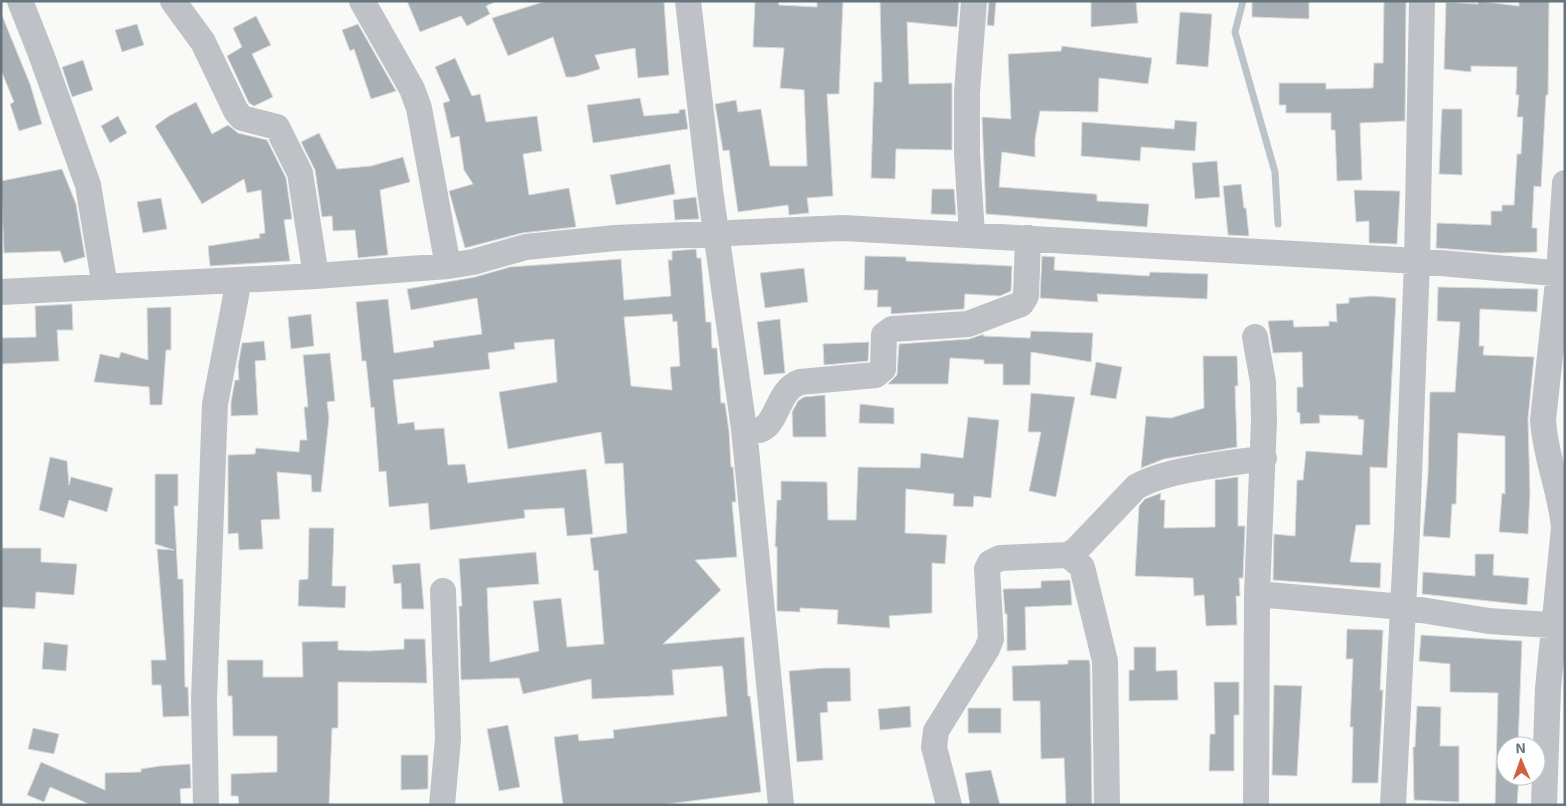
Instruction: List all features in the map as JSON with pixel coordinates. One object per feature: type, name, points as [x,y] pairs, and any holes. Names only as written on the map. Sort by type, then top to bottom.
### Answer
[{"type":"street","points":[[20,1],[88,185],[104,287]]},
{"type":"street","points":[[173,1],[203,42],[236,111],[242,118],[277,127],[300,173],[316,276]]},
{"type":"street","points":[[362,1],[412,89],[419,108],[448,266]]},
{"type":"street","points":[[688,1],[706,158],[744,429],[780,805]]},
{"type":"street","points":[[972,235],[967,154],[967,92],[974,1]]},
{"type":"street","points":[[1393,805],[1418,261],[1422,1]]},
{"type":"street","points":[[1544,805],[1559,626],[1564,528],[1562,506],[1544,436],[1543,420],[1562,273],[1565,183]]},
{"type":"street","points":[[1,292],[316,276],[448,266],[473,262],[526,246],[614,238],[717,232],[843,228],[1418,261],[1562,273]]},
{"type":"street","points":[[744,429],[760,430],[767,426],[787,389],[792,385],[800,382],[881,373],[883,369],[884,335],[892,329],[968,324],[1021,304],[1026,296],[1028,238]]},
{"type":"street","points":[[206,805],[204,699],[215,404],[239,280]]},
{"type":"street","points":[[1255,337],[1263,382],[1264,458],[1257,594],[1256,805]]},
{"type":"street","points":[[949,805],[934,747],[936,731],[987,649],[991,639],[987,569],[990,563],[1000,558],[1068,555],[1077,549],[1136,487],[1145,482],[1192,470],[1264,458]]},
{"type":"street","points":[[1068,555],[1082,567],[1105,661],[1107,805]]},
{"type":"street","points":[[442,805],[448,739],[443,591]]},
{"type":"street","points":[[1257,594],[1403,607],[1489,621],[1559,626]]},
{"type":"building","points":[[407,1],[495,2],[486,6],[490,14],[467,26],[461,16],[420,32]]},
{"type":"building","points":[[546,1],[664,1],[669,75],[638,78],[635,48],[595,55],[600,69],[574,77],[566,77],[553,37],[508,56],[492,18]]},
{"type":"building","points":[[755,1],[778,1],[779,5],[817,7],[817,1],[843,1],[839,94],[827,94],[833,196],[807,198],[809,213],[789,215],[788,205],[738,212],[729,150],[723,151],[715,104],[736,100],[738,112],[761,109],[770,166],[807,166],[804,90],[780,88],[784,48],[753,47]]},
{"type":"building","points":[[880,1],[959,1],[957,27],[907,22],[909,84],[952,83],[952,150],[896,149],[895,179],[871,178],[874,82],[882,82]]},
{"type":"building","points":[[989,1],[996,1],[994,26],[987,25]]},
{"type":"building","points":[[1091,1],[1136,1],[1138,23],[1091,27]]},
{"type":"building","points":[[1252,1],[1309,1],[1309,19],[1252,17]]},
{"type":"building","points":[[1384,1],[1406,1],[1405,121],[1360,123],[1362,180],[1337,181],[1335,130],[1331,130],[1331,113],[1286,113],[1286,105],[1279,105],[1279,83],[1326,83],[1326,89],[1373,88],[1374,63],[1383,63]]},
{"type":"building","points":[[1478,1],[1519,6],[1519,1],[1549,1],[1548,95],[1546,95],[1541,187],[1534,186],[1532,228],[1537,228],[1537,252],[1500,253],[1436,248],[1437,223],[1491,225],[1491,211],[1502,211],[1502,205],[1514,205],[1517,154],[1521,154],[1523,117],[1517,117],[1519,95],[1516,95],[1517,67],[1471,66],[1471,72],[1444,69],[1446,2],[1478,4]]},
{"type":"building","points":[[1180,12],[1212,14],[1208,67],[1176,64]]},
{"type":"building","points":[[1,13],[30,84],[42,124],[19,131],[10,104],[14,102],[1,70]]},
{"type":"building","points":[[256,16],[271,45],[252,54],[273,97],[254,106],[249,103],[227,56],[242,47],[233,28]]},
{"type":"building","points":[[137,24],[144,45],[122,52],[115,30]]},
{"type":"building","points":[[358,24],[396,91],[371,99],[354,49],[350,51],[342,30]]},
{"type":"building","points":[[1062,46],[1152,58],[1148,84],[1099,78],[1098,112],[1040,111],[1035,139],[1035,157],[1002,152],[999,187],[1095,194],[1097,195],[1097,201],[1149,204],[1147,227],[986,214],[982,117],[1011,119],[1008,54],[1061,51]]},
{"type":"building","points":[[455,58],[472,96],[480,94],[486,122],[537,116],[542,151],[523,154],[529,195],[569,188],[576,227],[522,233],[465,248],[449,191],[473,184],[464,170],[459,136],[451,138],[443,103],[450,101],[435,67]]},
{"type":"building","points":[[83,60],[93,90],[72,97],[62,67]]},
{"type":"building","points":[[640,98],[644,116],[679,113],[679,110],[685,109],[688,129],[593,143],[587,105]]},
{"type":"building","points":[[196,102],[212,134],[228,125],[238,133],[267,140],[286,178],[292,219],[284,220],[290,261],[210,266],[208,246],[260,238],[259,234],[265,233],[261,190],[247,193],[244,179],[202,204],[155,126],[169,116]]},
{"type":"building","points":[[1442,109],[1462,109],[1462,175],[1439,174]]},
{"type":"building","points":[[118,116],[127,133],[110,143],[101,126]]},
{"type":"building","points":[[1175,120],[1197,122],[1195,151],[1141,147],[1140,161],[1081,156],[1082,122],[1174,129]]},
{"type":"building","points":[[319,133],[337,169],[371,166],[403,157],[410,182],[380,190],[388,255],[358,258],[355,230],[333,231],[332,216],[322,217],[315,170],[301,142]]},
{"type":"building","points":[[1217,161],[1220,197],[1195,199],[1192,163]]},
{"type":"building","points":[[670,164],[675,194],[616,205],[610,175]]},
{"type":"building","points":[[62,169],[76,204],[85,257],[64,263],[60,251],[4,253],[1,181]]},
{"type":"building","points":[[1241,184],[1249,236],[1228,235],[1223,186]]},
{"type":"building","points":[[932,189],[954,189],[956,215],[931,214]]},
{"type":"building","points":[[1354,190],[1400,191],[1397,244],[1369,243],[1369,221],[1356,222]]},
{"type":"building","points":[[696,197],[699,219],[675,220],[673,200]]},
{"type":"building","points":[[161,198],[167,229],[143,233],[137,202]]},
{"type":"building","points":[[696,249],[697,258],[701,258],[706,322],[711,322],[712,348],[717,348],[721,403],[725,403],[729,431],[731,467],[733,467],[736,502],[732,502],[737,557],[695,560],[721,590],[663,644],[744,637],[748,696],[750,696],[761,792],[660,805],[563,805],[554,737],[578,734],[579,741],[614,738],[613,730],[727,716],[722,666],[672,670],[674,695],[592,699],[591,679],[523,694],[519,678],[461,680],[459,606],[462,606],[459,559],[536,552],[539,584],[487,588],[490,662],[539,651],[533,601],[561,598],[567,647],[604,644],[598,570],[594,571],[590,538],[627,533],[623,463],[605,464],[601,432],[508,449],[499,392],[557,382],[554,339],[514,343],[515,349],[488,353],[490,369],[393,380],[398,424],[414,422],[415,430],[444,428],[448,465],[465,464],[468,483],[586,469],[593,534],[567,536],[564,508],[524,510],[525,518],[430,530],[428,503],[389,507],[386,471],[379,472],[374,407],[371,408],[366,361],[362,361],[356,302],[388,299],[394,353],[434,347],[433,341],[482,334],[477,298],[411,310],[407,289],[475,277],[510,267],[621,259],[624,300],[671,296],[668,260],[672,260],[672,251]],"holes":[[[672,314],[673,322],[677,321],[680,366],[670,367],[672,390],[631,386],[624,317]]]},
{"type":"building","points":[[865,256],[906,257],[906,261],[1012,266],[1011,291],[1000,296],[965,294],[964,309],[891,314],[891,307],[877,307],[878,290],[864,290]]},
{"type":"building","points":[[1042,256],[1055,257],[1054,270],[1149,276],[1150,272],[1208,274],[1207,299],[1097,294],[1098,302],[1040,298]]},
{"type":"building","points":[[804,268],[808,302],[765,308],[760,273]]},
{"type":"building","points":[[1438,287],[1538,289],[1537,312],[1480,309],[1479,346],[1484,346],[1483,355],[1534,357],[1528,419],[1530,493],[1528,534],[1499,532],[1502,493],[1505,494],[1505,436],[1458,433],[1456,504],[1452,504],[1450,538],[1423,536],[1428,474],[1430,392],[1455,392],[1460,322],[1437,321]]},
{"type":"building","points":[[1373,296],[1396,298],[1387,468],[1370,467],[1370,525],[1356,525],[1350,562],[1381,563],[1380,588],[1273,580],[1274,534],[1295,536],[1297,480],[1303,480],[1306,451],[1362,455],[1364,420],[1358,419],[1358,416],[1319,415],[1320,423],[1300,424],[1300,413],[1297,412],[1297,387],[1303,387],[1302,352],[1273,353],[1268,321],[1293,320],[1294,327],[1329,326],[1329,321],[1337,322],[1336,304],[1349,303],[1349,298]]},
{"type":"building","points":[[72,304],[73,330],[57,330],[59,361],[1,364],[1,338],[36,337],[35,306]]},
{"type":"building","points":[[171,307],[171,350],[166,350],[162,405],[150,405],[149,387],[94,382],[100,354],[119,358],[121,352],[148,360],[147,308]]},
{"type":"building","points":[[311,314],[314,346],[291,349],[288,317]]},
{"type":"building","points":[[780,319],[785,373],[764,375],[757,322]]},
{"type":"building","points":[[1031,331],[1093,333],[1091,362],[1031,352],[1030,385],[1003,385],[1003,364],[984,364],[984,360],[950,358],[948,384],[888,384],[897,375],[899,344],[969,339],[984,334],[983,336],[1030,338]]},
{"type":"building","points":[[264,341],[266,360],[255,361],[258,415],[231,416],[231,402],[235,380],[239,380],[238,366],[242,343]]},
{"type":"building","points":[[869,342],[868,361],[824,365],[823,344]]},
{"type":"building","points":[[330,353],[335,401],[327,402],[329,418],[321,492],[312,492],[311,475],[277,472],[280,519],[261,520],[263,549],[239,550],[238,533],[228,534],[228,455],[255,454],[256,448],[299,452],[300,440],[307,440],[304,407],[308,407],[303,355]]},
{"type":"building","points":[[1203,356],[1237,356],[1238,386],[1235,386],[1237,447],[1164,459],[1141,468],[1146,416],[1171,418],[1204,408]]},
{"type":"building","points":[[1096,362],[1122,367],[1116,399],[1090,395]]},
{"type":"building","points":[[1031,393],[1075,397],[1056,497],[1029,491],[1041,432],[1028,432]]},
{"type":"building","points":[[825,395],[826,437],[793,437],[792,412],[798,401],[804,397]]},
{"type":"building","points":[[860,404],[894,408],[894,424],[859,423]]},
{"type":"building","points":[[968,417],[999,420],[991,498],[974,496],[973,507],[953,506],[954,494],[906,489],[905,533],[947,535],[945,564],[932,563],[932,613],[889,616],[890,628],[837,624],[838,610],[800,608],[800,612],[777,611],[777,547],[775,547],[777,500],[781,500],[781,481],[827,482],[828,520],[856,520],[858,467],[920,468],[921,453],[963,458]]},
{"type":"building","points":[[50,457],[67,461],[69,485],[71,477],[113,488],[107,512],[69,500],[64,518],[39,510]]},
{"type":"building","points":[[155,474],[178,474],[178,506],[174,506],[178,579],[183,579],[185,687],[188,687],[189,716],[163,717],[161,685],[152,685],[151,660],[166,660],[157,549],[174,550],[155,544]]},
{"type":"building","points":[[1238,477],[1238,526],[1245,526],[1243,578],[1239,578],[1240,596],[1236,596],[1237,625],[1206,626],[1204,595],[1194,596],[1193,578],[1135,576],[1139,506],[1145,499],[1161,493],[1160,500],[1165,500],[1164,528],[1215,527],[1215,480]]},
{"type":"building","points":[[309,528],[334,528],[332,586],[346,586],[345,608],[298,606],[299,580],[308,579]]},
{"type":"building","points":[[1,548],[41,548],[41,562],[77,564],[74,595],[36,592],[35,609],[1,607]]},
{"type":"building","points":[[1475,554],[1494,554],[1493,575],[1529,578],[1527,605],[1422,594],[1423,572],[1475,576]]},
{"type":"building","points":[[420,563],[424,609],[402,609],[401,583],[394,584],[392,565]]},
{"type":"building","points":[[1070,580],[1072,605],[1025,607],[1026,650],[1007,651],[1007,614],[1005,614],[1003,589],[1041,588],[1041,581]]},
{"type":"building","points":[[1347,629],[1383,630],[1380,690],[1383,690],[1378,783],[1352,783],[1353,727],[1350,727],[1353,659],[1346,659]]},
{"type":"building","points":[[1421,635],[1522,641],[1518,736],[1497,736],[1498,693],[1450,692],[1450,664],[1419,661]]},
{"type":"building","points":[[404,639],[425,639],[427,683],[338,682],[338,728],[332,728],[329,805],[239,805],[238,796],[231,796],[231,774],[277,772],[277,736],[233,736],[232,696],[228,696],[227,660],[263,660],[263,677],[303,677],[302,642],[338,641],[338,650],[369,651],[404,649]]},
{"type":"building","points":[[44,642],[68,645],[66,671],[42,669]]},
{"type":"building","points":[[1134,647],[1156,647],[1156,671],[1177,670],[1178,700],[1129,701],[1129,670],[1134,670]]},
{"type":"building","points":[[1068,660],[1089,660],[1090,663],[1092,805],[1066,805],[1064,758],[1041,759],[1040,701],[1013,701],[1012,666],[1068,664]]},
{"type":"building","points":[[850,668],[851,701],[827,702],[828,712],[820,713],[823,760],[797,762],[789,671]]},
{"type":"building","points":[[1214,682],[1239,682],[1239,715],[1234,715],[1234,771],[1209,771],[1210,734],[1215,734]]},
{"type":"building","points":[[1274,685],[1302,686],[1297,776],[1272,775]]},
{"type":"building","points":[[910,706],[911,727],[880,730],[878,709]]},
{"type":"building","points":[[1417,706],[1441,707],[1440,746],[1459,746],[1459,802],[1414,800],[1413,747],[1415,747]]},
{"type":"building","points":[[968,708],[1001,708],[1001,733],[968,733]]},
{"type":"building","points":[[508,725],[520,787],[499,791],[487,729]]},
{"type":"building","points":[[33,728],[59,734],[54,754],[28,749]]},
{"type":"building","points":[[401,755],[428,755],[428,789],[401,790]]},
{"type":"building","points":[[41,762],[105,790],[105,773],[141,772],[141,769],[190,764],[191,788],[180,789],[181,805],[91,805],[50,787],[44,802],[27,795]]},
{"type":"building","points":[[1496,768],[1496,786],[1518,786],[1517,805],[1495,805]]},
{"type":"building","points":[[991,770],[1000,805],[970,805],[965,773]]},
{"type":"waterway","points":[[1243,1],[1235,32],[1275,172],[1278,224]]}]
